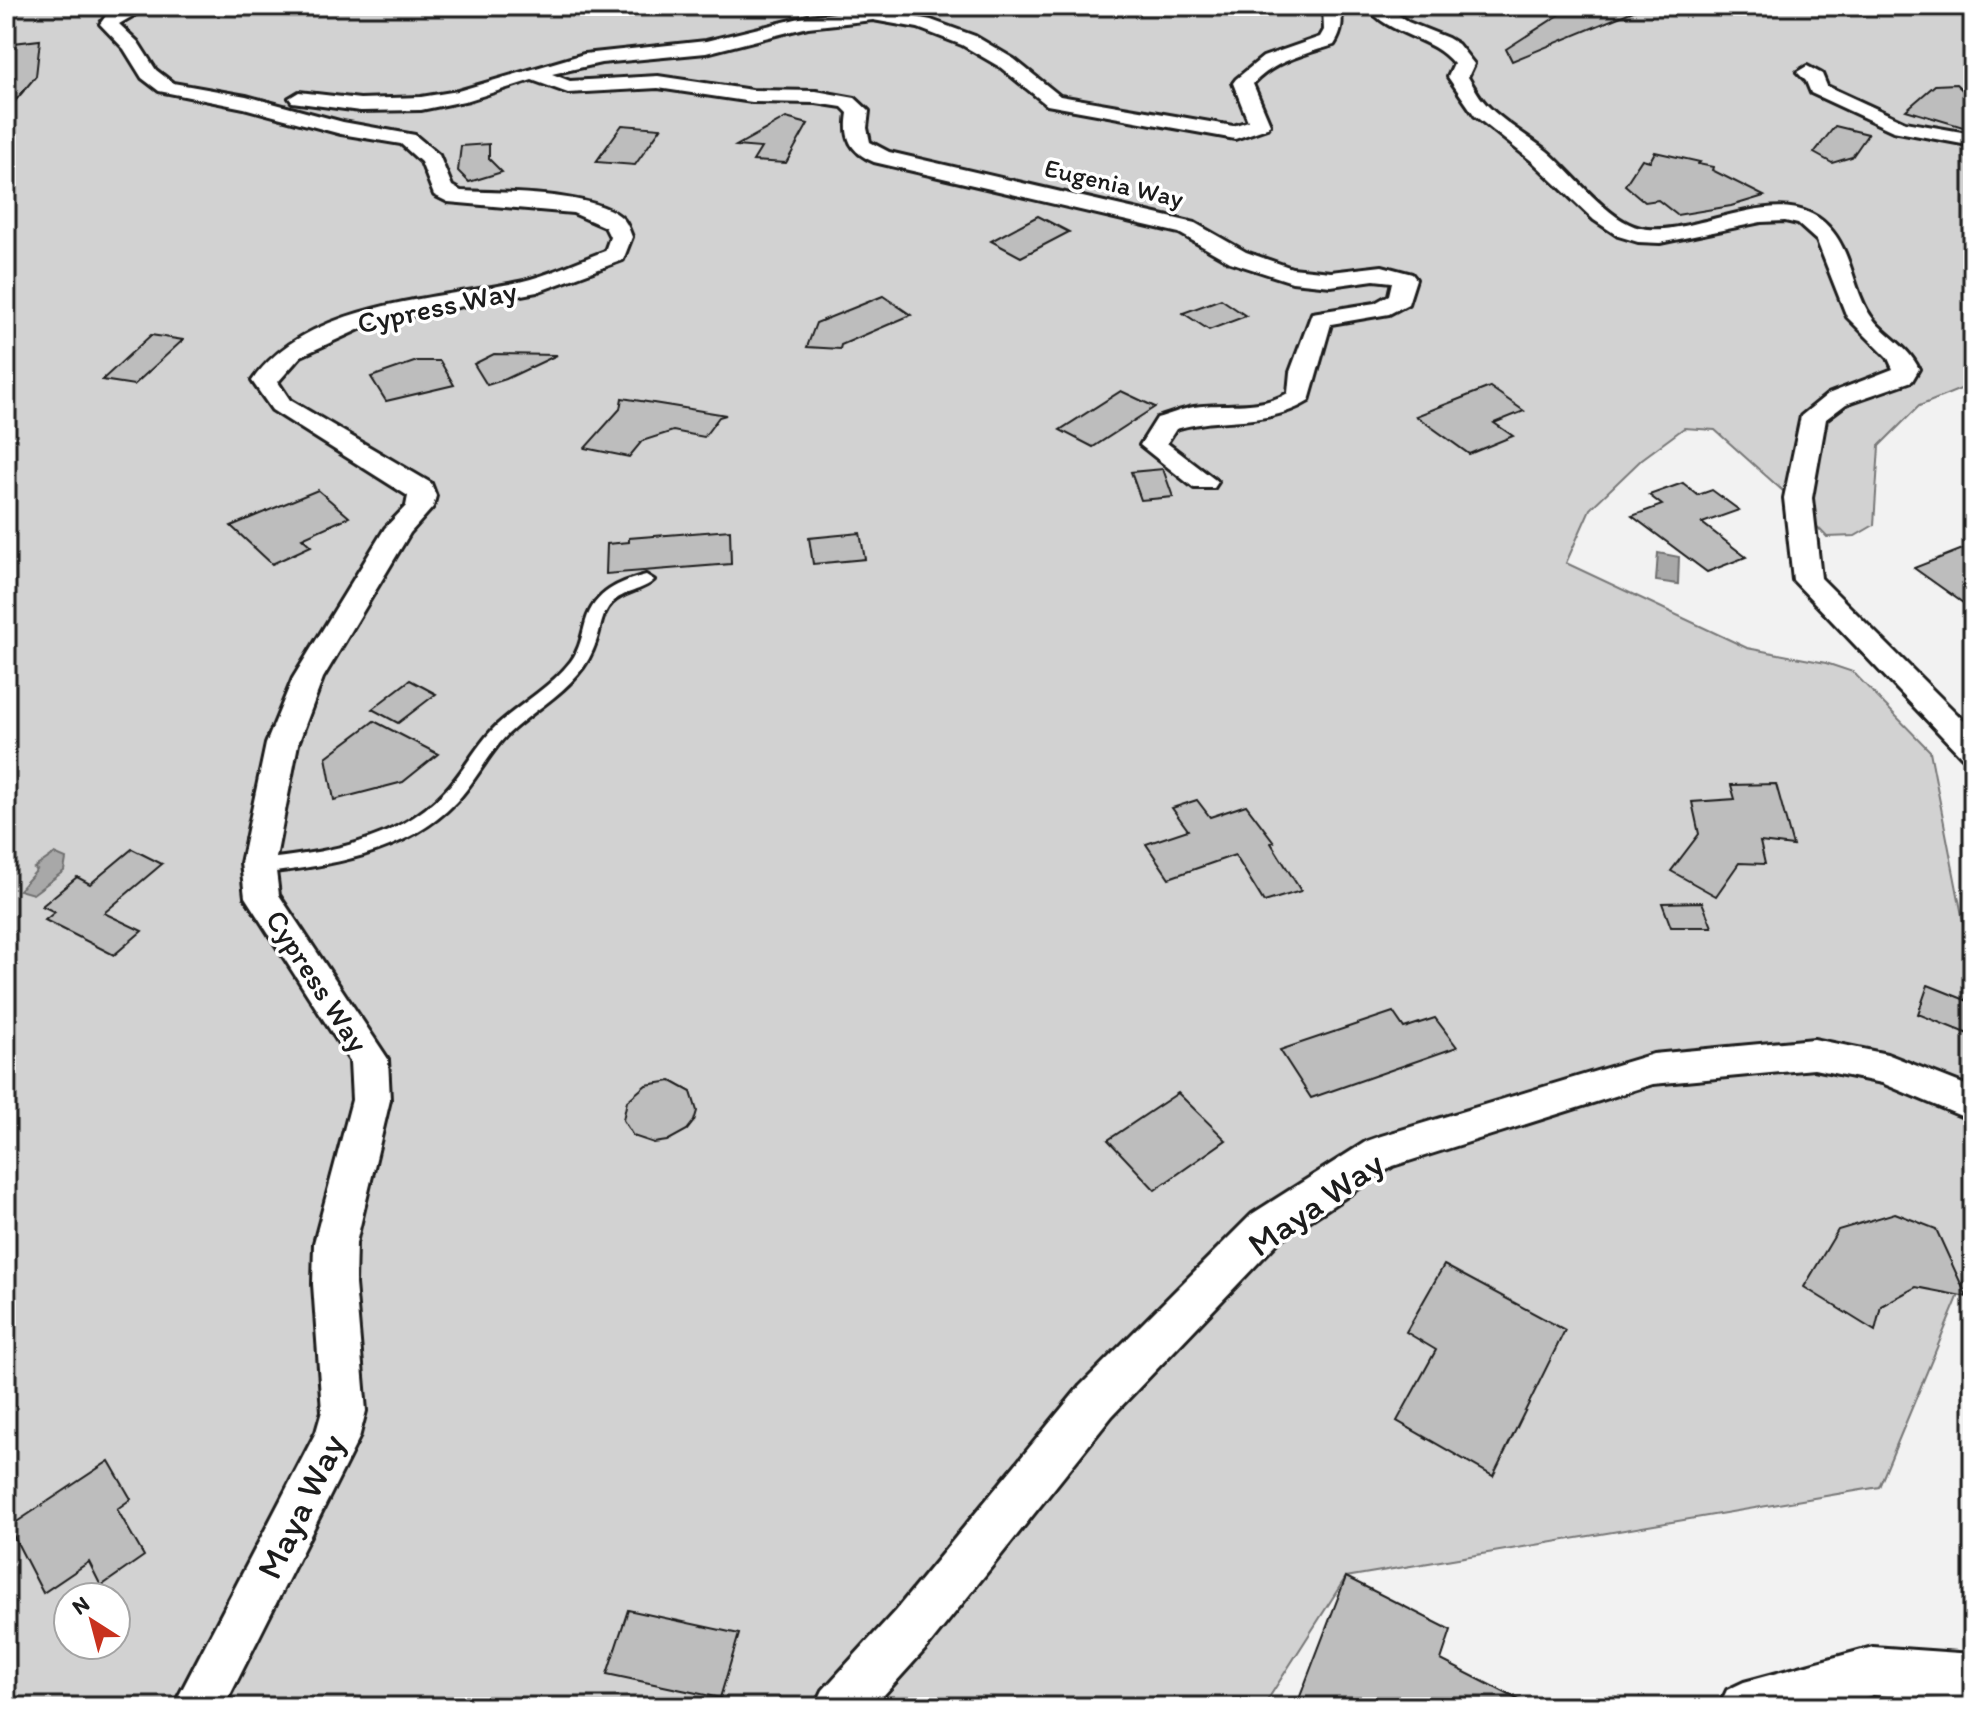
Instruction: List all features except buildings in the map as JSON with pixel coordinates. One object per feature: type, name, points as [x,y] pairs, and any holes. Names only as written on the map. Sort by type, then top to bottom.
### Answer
[{"type":"street","name":"Cypress Way","points":[[141,6],[115,17],[109,24],[131,46],[149,74],[166,87],[246,102],[341,128],[408,139],[431,160],[442,190],[456,197],[583,206],[609,220],[621,237],[615,255],[529,287],[366,317],[292,351],[265,381],[281,405],[421,489],[423,498],[420,508],[399,528],[308,678],[282,744],[258,867],[262,897],[369,1059],[371,1100],[335,1243]]},
{"type":"street","points":[[131,46],[147,50],[174,73],[210,85],[373,107],[442,101],[606,56],[720,44],[841,14],[893,17],[935,28],[976,44],[1006,62],[1041,94],[1054,101],[1235,133],[1260,124],[1243,83],[1254,69],[1271,59],[1327,41],[1333,30],[1332,6]]},
{"type":"street","points":[[1376,6],[1383,16],[1400,26],[1451,48],[1464,64],[1458,77],[1480,110],[1549,163],[1614,224],[1656,238],[1683,235],[1746,216],[1789,215],[1814,224],[1826,236],[1859,318],[1901,354],[1906,369],[1903,376],[1837,399],[1814,416],[1798,498],[1807,580],[1973,749]]},
{"type":"street","points":[[1807,72],[1815,78],[1818,89],[1900,127],[1973,140]]},
{"type":"street","name":"Eugenia Way","points":[[533,74],[568,87],[658,82],[752,96],[816,97],[848,102],[859,111],[855,132],[860,144],[869,153],[1187,228],[1227,255],[1283,275],[1335,280],[1361,273],[1390,273],[1404,279],[1400,299],[1381,309],[1321,318],[1303,372],[1300,396],[1280,408],[1243,414],[1195,415],[1166,424],[1153,445],[1204,482]]},
{"type":"street","name":"Maya Way","points":[[840,1707],[913,1627],[1096,1401],[1266,1227],[1381,1153],[1653,1069],[1814,1054],[1887,1069],[1973,1105]]},
{"type":"street","name":"Maya Way","points":[[198,1707],[337,1438],[344,1411],[334,1284],[335,1243]]},
{"type":"street","points":[[1744,1707],[1873,1671],[1973,1678]]},
{"type":"lane","points":[[258,867],[339,858],[360,852],[431,814],[452,796],[492,741],[515,717],[572,671],[584,650],[601,601],[621,586],[646,580]]},
{"type":"shaded area","points":[[6,6],[1973,6],[1973,384],[1919,406],[1879,446],[1874,525],[1855,536],[1827,537],[1783,491],[1715,430],[1684,428],[1642,459],[1590,509],[1566,563],[1747,648],[1826,663],[1853,672],[1930,751],[1973,972],[1973,1261],[1879,1487],[1346,1577],[1263,1707],[6,1707]]},
{"type":"shaded area","points":[[1658,553],[1679,557],[1678,584],[1656,581]]},
{"type":"shaded area","points":[[54,854],[66,859],[64,871],[33,894],[19,890],[37,870],[34,868]]}]
